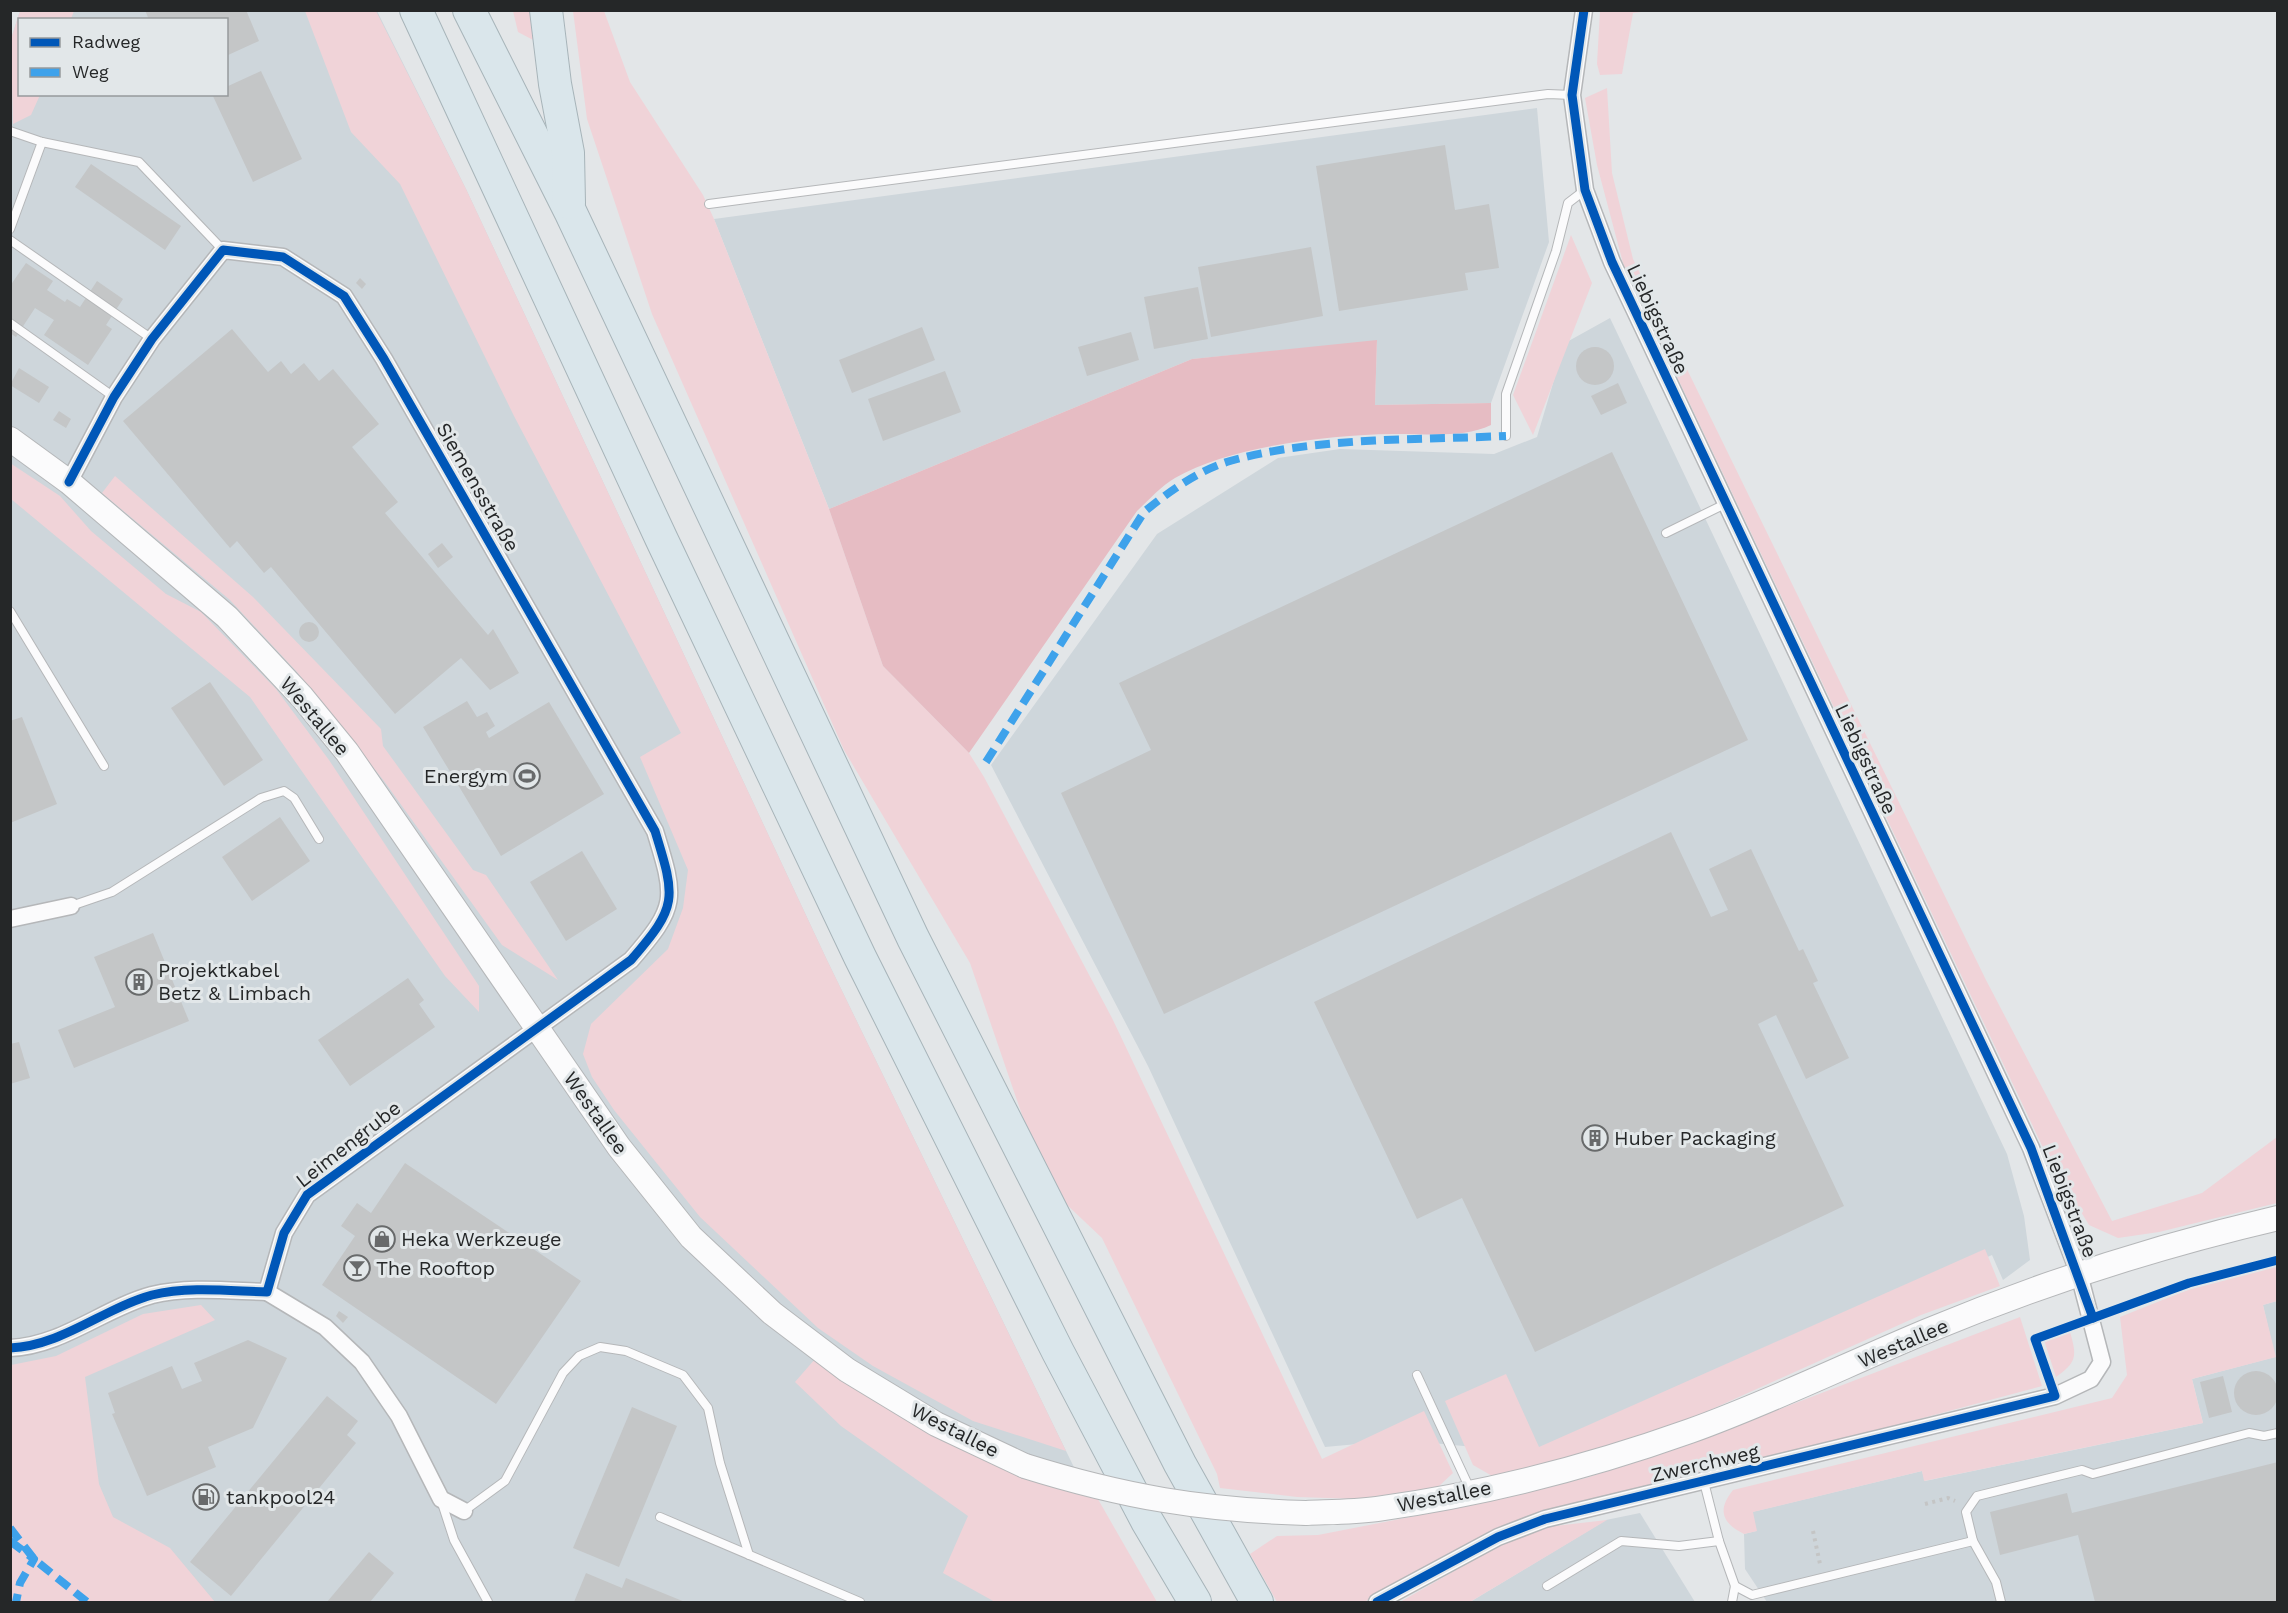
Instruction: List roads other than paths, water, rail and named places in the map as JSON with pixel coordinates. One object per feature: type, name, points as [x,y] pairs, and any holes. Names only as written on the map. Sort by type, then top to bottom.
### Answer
[{"type":"highway","points":[[416,10],[630,473],[866,968],[1058,1352],[1147,1521],[1195,1602]]},
{"type":"highway","points":[[469,10],[570,211],[913,938],[1180,1464],[1257,1602]]},
{"type":"highway","points":[[546,10],[555,84],[568,153],[570,211]]},
{"type":"main road","name":"Westallee","points":[[10,439],[69,482],[227,617],[302,697],[347,752],[619,1147],[691,1237],[772,1313],[867,1382],[936,1424],[1025,1466],[1091,1487],[1166,1503],[1235,1511],[1306,1513],[1375,1509],[1472,1492],[1582,1467],[1692,1430],[1801,1387],[1928,1331],[2079,1274],[2138,1254],[2277,1218]]},
{"type":"street","name":"Liebigstraße","points":[[1584,10],[1572,95],[1585,190],[1612,262],[2031,1148],[2079,1274]]},
{"type":"street","points":[[69,482],[114,397],[152,339],[223,250]]},
{"type":"street","name":"Siemensstraße","points":[[223,250],[283,257],[344,296],[384,358],[655,831],[669,876],[669,906],[656,930],[631,960],[537,1028]]},
{"type":"street","points":[[10,920],[71,906]]},
{"type":"street","name":"Leimengrube","points":[[267,1292],[284,1233],[307,1195],[537,1028]]},
{"type":"street","name":"Zwerchweg","points":[[1377,1602],[1498,1537],[1545,1519],[2055,1396],[2091,1379],[2102,1362],[2093,1318],[2079,1274]]},
{"type":"street","points":[[10,1348],[53,1339],[99,1315],[153,1295],[208,1290],[267,1292],[325,1327],[362,1362],[399,1416],[441,1499],[464,1510]]},
{"type":"lane","points":[[709,204],[1548,94],[1572,95]]},
{"type":"lane","points":[[10,131],[42,142],[139,162],[223,250]]},
{"type":"lane","points":[[10,230],[42,142]]},
{"type":"lane","points":[[1506,436],[1506,394],[1556,251],[1568,202],[1585,190]]},
{"type":"lane","points":[[10,240],[152,339]]},
{"type":"lane","points":[[10,323],[114,397]]},
{"type":"lane","points":[[1666,533],[1725,504]]},
{"type":"lane","points":[[10,611],[104,766]]},
{"type":"lane","points":[[71,906],[112,892],[261,798],[284,791],[294,798],[320,839]]},
{"type":"lane","points":[[464,1510],[505,1481],[563,1374],[579,1356],[600,1347],[626,1351],[683,1375],[708,1408],[720,1463],[749,1555]]},
{"type":"lane","points":[[1417,1375],[1472,1492]]},
{"type":"lane","points":[[2001,1602],[1996,1582],[1973,1541],[1966,1512],[1977,1496],[2082,1470],[2093,1474],[2249,1433],[2264,1436],[2277,1433]]},
{"type":"lane","points":[[1704,1482],[1719,1540],[1735,1586],[1732,1602]]},
{"type":"lane","points":[[441,1499],[454,1540],[488,1602]]},
{"type":"lane","points":[[660,1517],[860,1602]]},
{"type":"lane","points":[[1547,1586],[1621,1541],[1679,1546],[1719,1540]]},
{"type":"lane","points":[[1735,1586],[1752,1595],[1973,1541]]},
{"type":"place","name":"Energym","points":[[527,776]]},
{"type":"place","name":"Projektkabel Betz & Limbach","points":[[139,982]]},
{"type":"place","name":"Huber Packaging","points":[[1595,1138]]},
{"type":"place","name":"Heka Werkzeuge","points":[[382,1239]]},
{"type":"place","name":"The Rooftop","points":[[357,1268]]},
{"type":"place","name":"tankpool24","points":[[206,1497]]}]
